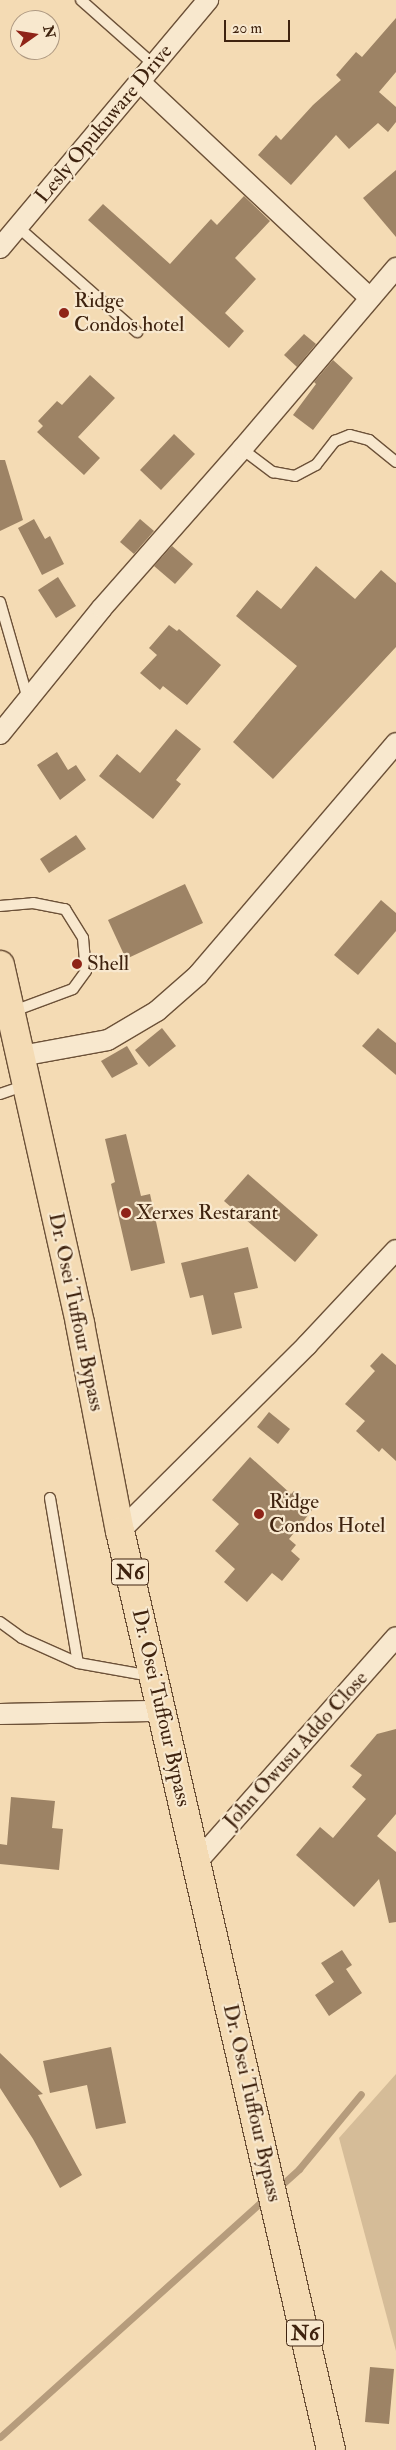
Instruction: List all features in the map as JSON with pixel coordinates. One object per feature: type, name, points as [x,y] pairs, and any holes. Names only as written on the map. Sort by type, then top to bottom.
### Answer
[{"type":"highway","name":"Dr. Osei Tuffour Bypass","points":[[0,965],[80,1324],[120,1531],[331,2450]]},
{"type":"street","name":"Lesly Opukuware Drive","points":[[0,248],[141,83],[153,64],[208,0]]},
{"type":"street","points":[[141,83],[370,298]]},
{"type":"street","points":[[0,734],[102,608],[242,450],[396,268]]},
{"type":"street","points":[[21,1056],[108,1040],[158,1011],[198,974],[396,742]]},
{"type":"street","points":[[120,1531],[307,1345],[396,1250]]},
{"type":"street","name":"John Owusu Addo Close","points":[[196,1862],[396,1637]]},
{"type":"street","points":[[0,1714],[163,1712]]},
{"type":"lane","points":[[81,0],[153,64]]},
{"type":"lane","points":[[18,227],[137,332]]},
{"type":"lane","points":[[242,450],[274,472],[295,476],[316,465],[335,441],[350,434],[369,440],[396,462]]},
{"type":"lane","points":[[0,602],[28,699]]},
{"type":"lane","points":[[0,906],[33,903],[65,909],[83,938],[84,946],[86,971],[73,989],[11,1012]]},
{"type":"lane","points":[[0,1094],[27,1085]]},
{"type":"lane","points":[[50,1498],[78,1663]]},
{"type":"lane","points":[[0,1622],[22,1638],[78,1663],[154,1677]]},
{"type":"shaded area","points":[[396,2074],[396,2351],[339,2138]]},
{"type":"building","points":[[396,18],[396,72],[379,92],[396,107],[396,122],[388,132],[378,123],[349,149],[336,135],[291,185],[258,155],[276,135],[281,140],[313,105],[341,80],[336,75],[356,52],[362,57]]},
{"type":"building","points":[[396,170],[396,237],[363,198]]},
{"type":"building","points":[[244,196],[270,221],[235,258],[256,279],[225,313],[244,331],[229,348],[88,220],[103,204],[170,264],[211,219],[217,225]]},
{"type":"building","points":[[304,334],[316,344],[297,367],[284,355]]},
{"type":"building","points":[[333,360],[353,378],[313,430],[293,415],[316,384],[314,382]]},
{"type":"building","points":[[90,375],[115,398],[78,437],[100,458],[84,475],[37,432],[43,426],[38,421],[57,401],[62,405]]},
{"type":"building","points":[[174,434],[195,454],[161,490],[140,470]]},
{"type":"building","points":[[0,460],[5,460],[23,520],[0,531]]},
{"type":"building","points":[[34,519],[45,539],[50,536],[64,564],[42,575],[18,528]]},
{"type":"building","points":[[140,519],[154,531],[134,554],[120,542]]},
{"type":"building","points":[[172,546],[193,564],[175,584],[154,566]]},
{"type":"building","points":[[316,566],[355,599],[381,570],[396,583],[396,647],[273,779],[233,742],[297,666],[236,616],[257,590],[281,609]]},
{"type":"building","points":[[58,577],[76,606],[56,618],[38,590]]},
{"type":"building","points":[[169,625],[177,631],[179,629],[221,665],[187,705],[163,686],[160,690],[140,673],[157,655],[149,648]]},
{"type":"building","points":[[176,729],[201,749],[176,780],[181,784],[153,819],[99,776],[117,754],[140,773]]},
{"type":"building","points":[[57,752],[68,770],[76,765],[86,780],[60,800],[37,765]]},
{"type":"building","points":[[76,835],[86,849],[49,873],[40,859]]},
{"type":"building","points":[[185,884],[203,923],[126,959],[108,920]]},
{"type":"building","points":[[381,900],[396,913],[396,931],[358,975],[334,955]]},
{"type":"building","points":[[162,1028],[176,1046],[149,1067],[135,1050]]},
{"type":"building","points":[[378,1028],[396,1043],[396,1075],[362,1046]]},
{"type":"building","points":[[127,1046],[138,1064],[112,1078],[101,1061]]},
{"type":"building","points":[[126,1134],[141,1196],[150,1194],[165,1263],[131,1271],[111,1184],[115,1182],[105,1139]]},
{"type":"building","points":[[248,1174],[318,1235],[295,1262],[224,1201]]},
{"type":"building","points":[[248,1247],[258,1288],[234,1293],[242,1328],[212,1335],[203,1295],[190,1298],[181,1263]]},
{"type":"building","points":[[382,1353],[396,1365],[396,1461],[382,1448],[379,1452],[356,1431],[365,1421],[345,1404],[375,1371],[370,1366]]},
{"type":"building","points":[[269,1412],[290,1429],[278,1444],[257,1427]]},
{"type":"building","points":[[250,1457],[291,1494],[294,1491],[313,1509],[289,1539],[296,1545],[291,1551],[300,1559],[282,1581],[272,1573],[247,1602],[224,1582],[235,1569],[215,1551],[239,1524],[212,1500]]},
{"type":"building","points":[[396,1729],[396,1814],[377,1836],[396,1852],[396,1922],[389,1923],[379,1879],[354,1907],[296,1855],[320,1827],[333,1838],[366,1799],[352,1787],[362,1775],[350,1766],[377,1734]]},
{"type":"building","points":[[11,1797],[55,1801],[52,1828],[63,1829],[59,1870],[0,1864],[0,1844],[7,1845]]},
{"type":"building","points":[[342,1950],[352,1965],[346,1969],[362,1993],[329,2016],[315,1995],[334,1982],[321,1963]]},
{"type":"building","points":[[111,2047],[126,2123],[96,2129],[87,2085],[50,2093],[43,2061]]},
{"type":"building","points":[[0,2053],[43,2094],[38,2095],[82,2175],[60,2188],[33,2139],[0,2088]]},
{"type":"building","points":[[370,2367],[394,2369],[389,2424],[365,2422]]},
{"type":"waterway","points":[[277,2189],[299,2169],[361,2094]]},
{"type":"waterway","points":[[0,2437],[267,2197]]},
{"type":"place","name":"Ridge Condos hotel","points":[[64,313]]},
{"type":"place","name":"Shell","points":[[77,964]]},
{"type":"place","name":"Xerxes Restarant","points":[[126,1213]]},
{"type":"place","name":"Ridge Condos Hotel","points":[[259,1514]]}]
